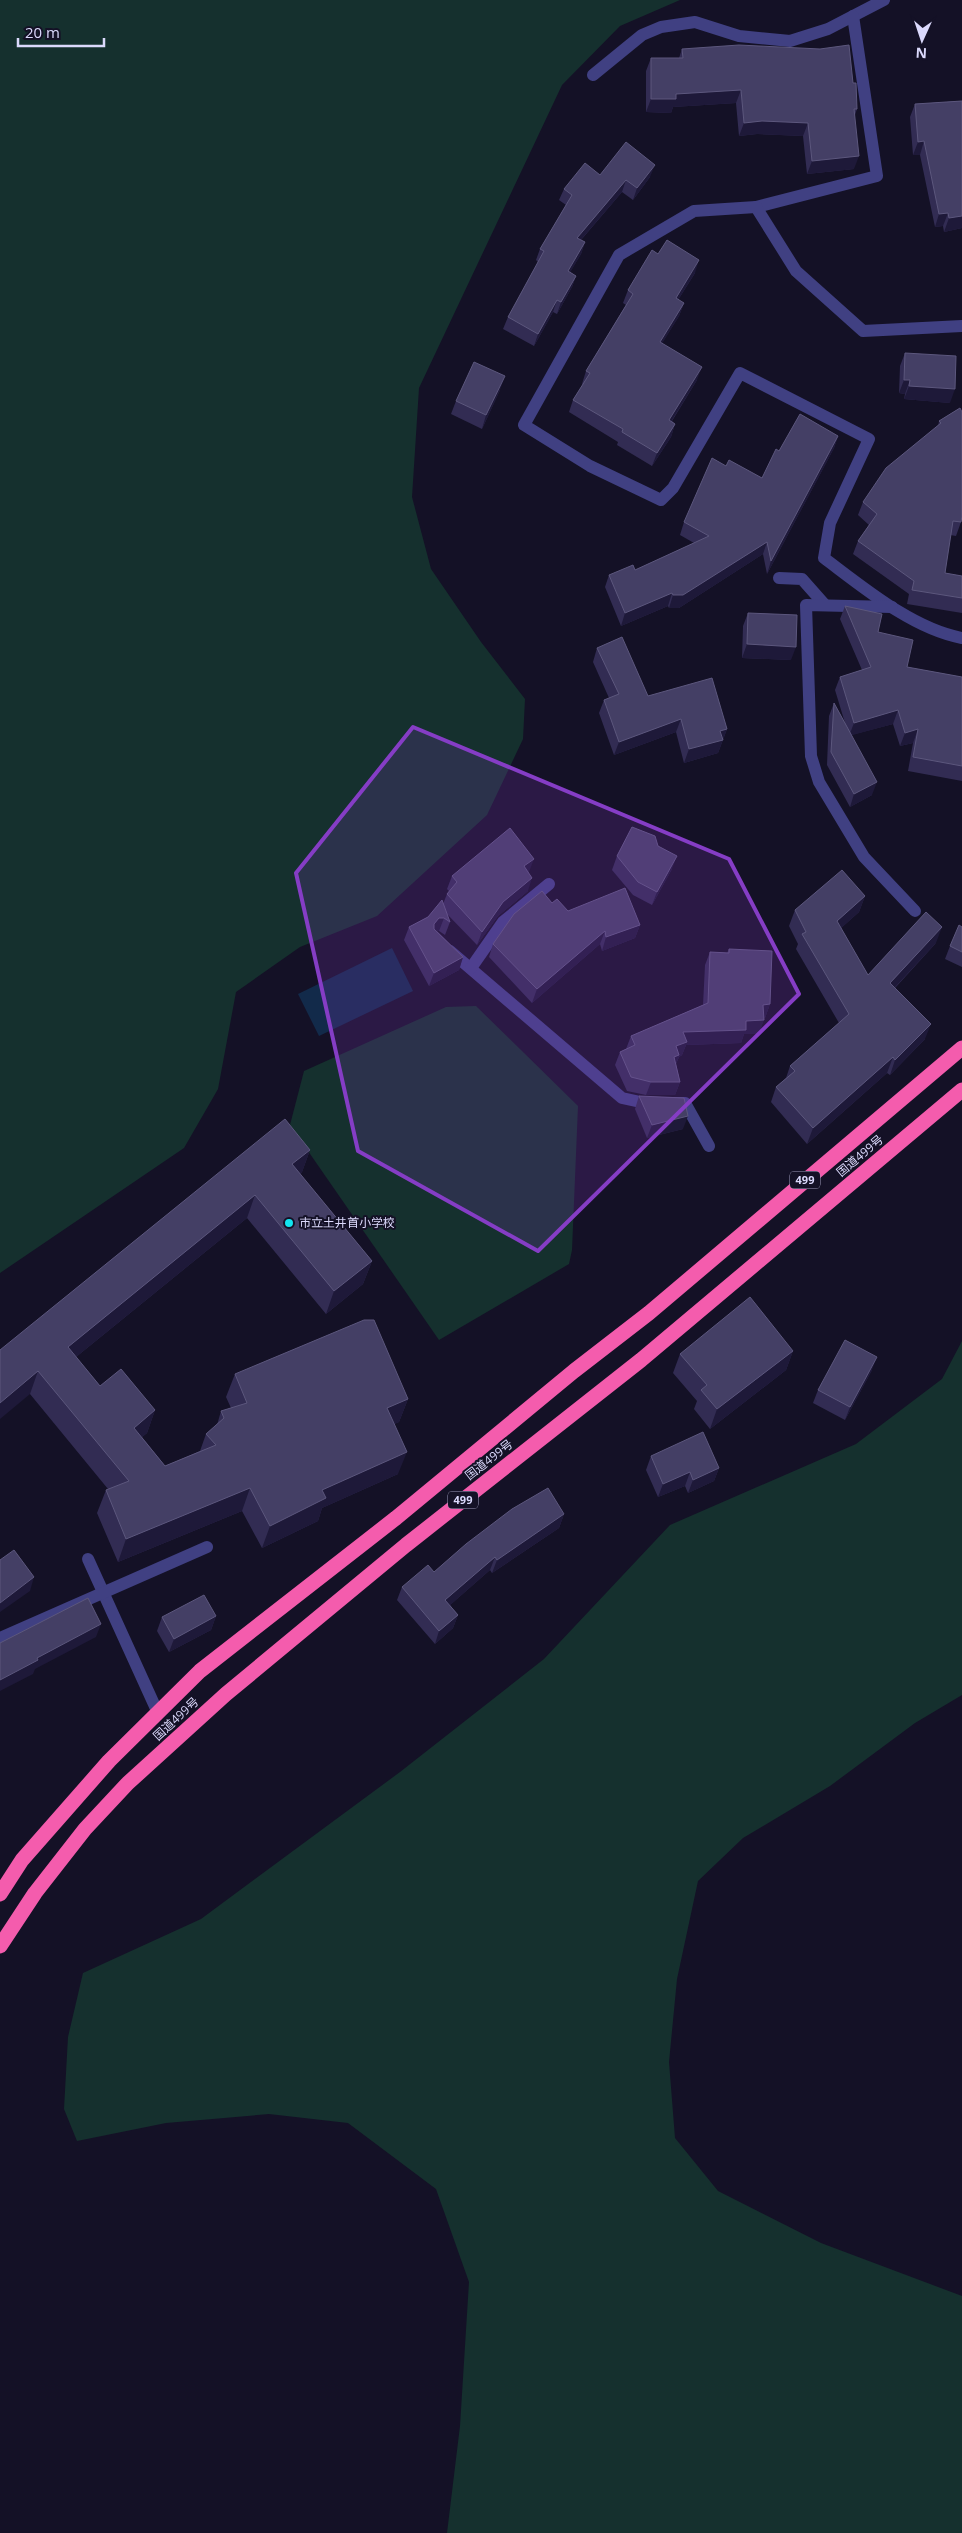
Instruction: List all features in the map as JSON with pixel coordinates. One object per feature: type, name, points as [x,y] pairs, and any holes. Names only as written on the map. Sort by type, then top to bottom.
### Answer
[{"type":"highway","name":"国道499号","points":[[0,1894],[22,1860],[110,1762],[200,1671],[396,1518],[574,1371],[649,1313],[962,1048]]},
{"type":"highway","name":"国道499号","points":[[0,1946],[35,1893],[85,1829],[128,1783],[226,1694],[406,1545],[641,1360],[962,1090]]},
{"type":"street","points":[[593,76],[636,40],[661,27],[695,22],[740,36],[790,41],[828,29],[884,0]]},
{"type":"street","points":[[853,16],[877,176],[756,207],[694,211],[619,255],[524,424],[590,466],[662,500],[673,488],[740,373],[870,439],[830,523],[824,558],[910,618],[962,636]]},
{"type":"street","points":[[756,207],[796,271],[863,331],[962,326]]},
{"type":"street","points":[[779,578],[802,579],[825,605]]},
{"type":"street","points":[[892,607],[806,605],[811,756],[819,782],[864,858],[915,911]]},
{"type":"street","points":[[471,968],[503,922],[549,884]]},
{"type":"street","points":[[444,945],[622,1098],[645,1104],[685,1103],[709,1146]]},
{"type":"street","points":[[0,1638],[207,1547]]},
{"type":"street","points":[[88,1558],[158,1713]]},
{"type":"highlighted area","points":[[413,727],[729,859],[799,994],[538,1251],[358,1151],[296,873]]},
{"type":"green space","points":[[0,0],[680,0],[620,26],[562,85],[419,388],[412,497],[431,569],[481,642],[525,699],[523,739],[487,815],[377,916],[300,947],[236,992],[218,1089],[184,1148],[0,1273]]},
{"type":"green space","points":[[476,1006],[578,1106],[572,1250],[569,1264],[439,1340],[290,1125],[304,1071],[446,1007]]},
{"type":"green space","points":[[962,1341],[962,1695],[915,1723],[830,1786],[743,1838],[698,1881],[677,1979],[669,2062],[675,2138],[718,2191],[821,2243],[962,2296],[962,2533],[447,2533],[460,2426],[469,2282],[436,2189],[348,2123],[269,2114],[166,2123],[77,2141],[64,2109],[68,2037],[83,1973],[201,1919],[400,1772],[544,1659],[670,1525],[856,1444],[942,1379]]},
{"type":"water","points":[[392,948],[413,991],[319,1036],[298,994]]},
{"type":"building","points":[[739,45],[820,49],[849,45],[853,83],[856,83],[857,109],[854,109],[859,156],[812,161],[808,123],[762,121],[744,123],[741,90],[676,94],[676,99],[651,99],[651,58],[683,58],[682,49]]},
{"type":"building","points":[[962,101],[962,216],[949,218],[948,213],[939,214],[924,141],[918,142],[915,104]]},
{"type":"building","points":[[626,142],[655,165],[637,188],[626,180],[577,238],[585,242],[568,271],[576,276],[561,302],[557,300],[538,334],[508,317],[544,251],[540,249],[572,195],[564,189],[585,163],[600,175]]},
{"type":"building","points":[[667,240],[699,260],[676,298],[684,303],[660,342],[702,367],[669,420],[675,424],[657,453],[622,432],[623,429],[573,400],[590,373],[586,371],[633,294],[628,290],[652,250],[658,254]]},
{"type":"building","points":[[905,353],[956,356],[955,389],[909,386],[910,380],[904,380]]},
{"type":"building","points":[[474,362],[505,376],[486,415],[456,401]]},
{"type":"building","points":[[960,408],[962,412],[962,516],[961,522],[953,521],[945,573],[962,576],[962,598],[912,590],[914,581],[858,541],[877,514],[863,502],[886,468],[941,423],[939,421]]},
{"type":"building","points":[[800,414],[838,436],[771,561],[767,542],[683,595],[673,595],[672,593],[625,613],[609,575],[633,565],[635,570],[709,536],[684,522],[712,458],[726,466],[729,460],[762,478],[776,449],[779,451]]},
{"type":"building","points":[[845,606],[882,614],[878,632],[913,640],[907,667],[962,677],[962,766],[913,757],[918,729],[905,733],[898,710],[854,723],[840,677],[871,667]]},
{"type":"building","points":[[748,613],[797,615],[796,647],[747,644]]},
{"type":"building","points":[[622,637],[648,696],[712,678],[727,729],[720,731],[723,740],[689,749],[681,719],[619,742],[604,700],[619,694],[597,648]]},
{"type":"building","points":[[834,703],[877,782],[854,794],[831,752]]},
{"type":"building","points":[[632,827],[655,836],[658,846],[677,856],[657,892],[638,882],[617,856]]},
{"type":"building","points":[[510,828],[534,859],[524,866],[532,878],[503,902],[482,932],[447,894],[457,882],[452,876]]},
{"type":"building","points":[[842,870],[865,896],[837,921],[868,975],[926,912],[942,927],[890,983],[931,1024],[895,1060],[893,1057],[813,1128],[776,1087],[795,1071],[790,1066],[849,1014],[802,934],[806,932],[795,910]]},
{"type":"building","points":[[625,888],[640,925],[606,937],[605,931],[537,989],[493,944],[514,914],[542,891],[552,903],[557,899],[568,911]]},
{"type":"building","points":[[442,900],[450,922],[444,918],[439,918],[434,924],[434,929],[463,957],[434,973],[409,927],[428,917]]},
{"type":"building","points":[[959,925],[962,927],[962,952],[950,946]]},
{"type":"building","points":[[729,949],[772,951],[770,1004],[763,1005],[764,1020],[746,1021],[746,1030],[683,1032],[687,1042],[676,1046],[679,1055],[674,1057],[680,1082],[651,1082],[631,1077],[620,1052],[635,1045],[631,1036],[708,1003],[710,952],[729,953]]},
{"type":"building","points":[[639,1096],[684,1098],[688,1116],[652,1125]]},
{"type":"building","points":[[285,1119],[310,1150],[292,1164],[372,1261],[334,1291],[255,1195],[68,1347],[100,1386],[121,1369],[155,1410],[134,1428],[165,1466],[216,1445],[206,1434],[224,1418],[221,1411],[247,1403],[235,1374],[364,1320],[374,1320],[408,1399],[387,1408],[407,1452],[322,1490],[326,1498],[270,1526],[250,1488],[126,1539],[106,1490],[129,1481],[38,1371],[0,1403],[0,1350]]},
{"type":"building","points":[[750,1297],[793,1351],[717,1409],[701,1390],[707,1385],[680,1354]]},
{"type":"building","points":[[845,1340],[877,1357],[850,1407],[818,1390]]},
{"type":"building","points":[[703,1432],[719,1468],[693,1480],[690,1472],[663,1484],[651,1456]]},
{"type":"building","points":[[548,1488],[564,1514],[497,1560],[495,1557],[445,1600],[458,1615],[439,1631],[402,1587],[428,1565],[434,1572],[466,1544],[512,1509]]},
{"type":"building","points":[[14,1550],[34,1577],[0,1603],[0,1560]]},
{"type":"building","points":[[204,1595],[216,1616],[174,1639],[162,1617]]},
{"type":"building","points":[[88,1598],[101,1624],[0,1680],[0,1643]]},
{"type":"place","name":"市立土井首小学校","points":[[289,1223]]}]
